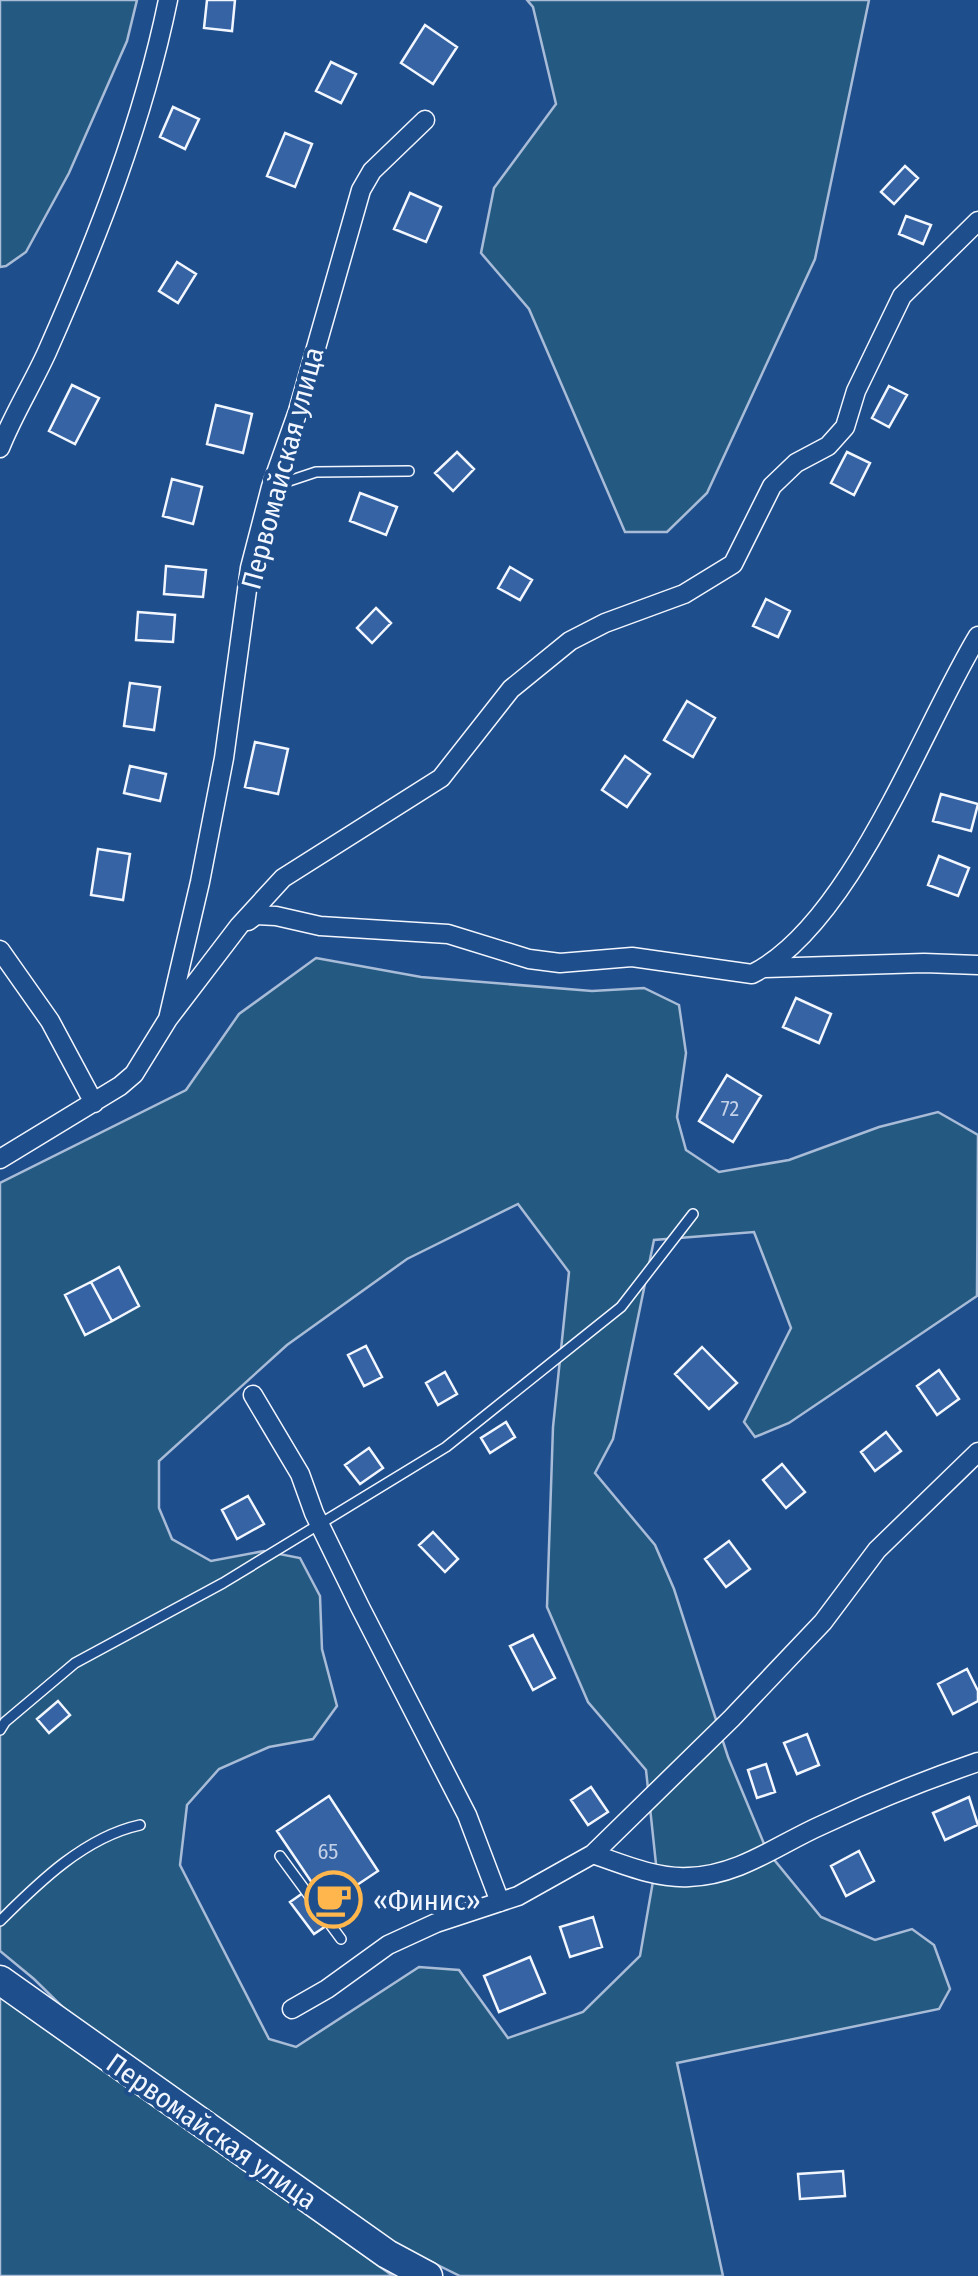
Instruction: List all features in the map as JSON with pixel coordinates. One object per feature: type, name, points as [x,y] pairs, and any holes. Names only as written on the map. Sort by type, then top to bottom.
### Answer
[{"type":"main road","name":"Первомайская улица","points":[[0,1980],[387,2254],[428,2276]]},
{"type":"street","points":[[0,448],[46,355],[107,209],[157,53],[168,0]]},
{"type":"street","name":"Первомайская улица","points":[[168,1020],[200,882],[232,707],[250,568],[271,486],[298,411],[357,200],[372,172],[425,120]]},
{"type":"street","name":"Первомайская улица","points":[[0,1158],[94,1103],[134,1074],[168,1020],[239,926],[283,878],[441,778],[511,689],[570,640],[684,594],[733,564],[772,486],[796,462],[828,446],[844,427],[856,392],[902,296],[978,222]]},
{"type":"street","points":[[239,926],[256,915],[276,916],[320,926],[448,934],[529,959],[560,963],[632,957],[752,974],[808,928],[849,873],[899,788],[978,636]]},
{"type":"street","points":[[0,950],[50,1021],[94,1103]]},
{"type":"street","points":[[764,968],[978,965]]},
{"type":"street","points":[[252,1395],[300,1474],[319,1523],[467,1815],[500,1902]]},
{"type":"street","points":[[292,2009],[388,1945],[436,1923],[518,1896],[593,1854],[732,1718],[823,1622],[877,1550],[978,1452]]},
{"type":"street","points":[[593,1854],[640,1870],[685,1878],[722,1873],[762,1858],[818,1827],[922,1781],[978,1762]]},
{"type":"lane","points":[[271,486],[316,472],[409,471]]},
{"type":"lane","points":[[0,1730],[76,1663],[223,1583],[446,1447],[621,1307],[693,1214]]},
{"type":"lane","points":[[0,1922],[43,1878],[117,1830],[140,1825]]},
{"type":"lane","points":[[280,1856],[341,1939]]},
{"type":"shaded area","points":[[0,0],[137,0],[127,41],[69,173],[26,252],[0,267]]},
{"type":"shaded area","points":[[527,0],[869,0],[815,259],[707,493],[667,532],[625,532],[529,309],[481,253],[494,188],[556,104],[533,7]]},
{"type":"shaded area","points":[[316,958],[421,977],[592,991],[644,988],[679,1005],[686,1053],[677,1117],[686,1150],[719,1172],[789,1160],[879,1127],[938,1112],[978,1135],[977,1296],[789,1423],[755,1437],[744,1422],[791,1328],[754,1232],[654,1240],[613,1439],[595,1473],[655,1545],[674,1589],[728,1757],[767,1851],[821,1917],[875,1940],[912,1929],[934,1945],[950,1989],[939,2009],[677,2063],[723,2276],[460,2276],[385,2239],[88,2032],[0,1951],[0,1183],[186,1090],[239,1014]],"holes":[[[518,1204],[569,1272],[553,1427],[547,1607],[588,1702],[646,1770],[656,1864],[640,1956],[583,2012],[508,2038],[459,1970],[419,1967],[296,2047],[269,2039],[180,1865],[187,1805],[219,1769],[269,1747],[313,1739],[337,1706],[322,1649],[320,1596],[300,1558],[264,1551],[211,1561],[172,1539],[159,1508],[159,1461],[287,1345],[407,1259]]]},
{"type":"shaded area","points":[[0,1997],[393,2276],[0,2276]]},
{"type":"building","points":[[207,0],[235,0],[232,31],[204,28]]},
{"type":"building","points":[[425,25],[457,47],[433,84],[401,63]]},
{"type":"building","points":[[331,62],[356,74],[341,103],[316,91]]},
{"type":"building","points":[[173,107],[199,119],[185,149],[160,137]]},
{"type":"building","points":[[285,133],[312,144],[295,187],[267,176]]},
{"type":"building","points":[[905,166],[918,178],[894,204],[881,192]]},
{"type":"building","points":[[410,193],[441,207],[426,242],[394,229]]},
{"type":"building","points":[[906,216],[931,225],[923,244],[899,234]]},
{"type":"building","points":[[177,262],[196,274],[178,303],[159,291]]},
{"type":"building","points":[[72,385],[99,398],[75,444],[49,431]]},
{"type":"building","points":[[889,386],[907,395],[889,427],[872,418]]},
{"type":"building","points":[[216,405],[252,414],[243,453],[207,444]]},
{"type":"building","points":[[457,452],[474,469],[453,491],[435,473]]},
{"type":"building","points":[[847,452],[870,463],[854,495],[831,483]]},
{"type":"building","points":[[172,479],[202,487],[193,524],[163,516]]},
{"type":"building","points":[[360,493],[397,507],[386,535],[350,521]]},
{"type":"building","points":[[166,566],[206,570],[203,597],[164,594]]},
{"type":"building","points":[[510,567],[532,580],[520,600],[498,588]]},
{"type":"building","points":[[766,599],[790,611],[778,637],[753,626]]},
{"type":"building","points":[[376,608],[391,623],[372,643],[357,628]]},
{"type":"building","points":[[138,612],[175,615],[173,642],[136,640]]},
{"type":"building","points":[[130,683],[160,687],[154,730],[124,726]]},
{"type":"building","points":[[687,701],[715,718],[693,757],[664,740]]},
{"type":"building","points":[[255,742],[288,749],[278,794],[245,787]]},
{"type":"building","points":[[625,756],[650,774],[627,807],[602,790]]},
{"type":"building","points":[[130,766],[166,774],[160,801],[124,793]]},
{"type":"building","points":[[941,794],[978,804],[971,831],[933,821]]},
{"type":"building","points":[[98,849],[130,854],[123,900],[91,895]]},
{"type":"building","points":[[939,856],[969,868],[958,896],[928,885]]},
{"type":"building","points":[[796,998],[831,1014],[819,1043],[783,1027]]},
{"type":"building","points":[[727,1075],[761,1096],[733,1142],[699,1121]]},
{"type":"building","points":[[119,1267],[139,1306],[112,1321],[91,1282]]},
{"type":"building","points":[[91,1282],[112,1321],[85,1335],[65,1295]]},
{"type":"building","points":[[366,1346],[382,1377],[364,1386],[348,1355]]},
{"type":"building","points":[[702,1347],[737,1383],[709,1409],[675,1374]]},
{"type":"building","points":[[939,1370],[959,1399],[937,1415],[917,1386]]},
{"type":"building","points":[[445,1372],[457,1394],[438,1405],[426,1383]]},
{"type":"building","points":[[506,1422],[515,1437],[490,1453],[481,1438]]},
{"type":"building","points":[[886,1432],[901,1451],[875,1471],[861,1452]]},
{"type":"building","points":[[369,1448],[383,1468],[360,1484],[345,1465]]},
{"type":"building","points":[[782,1464],[805,1492],[786,1508],[763,1480]]},
{"type":"building","points":[[248,1496],[264,1524],[237,1539],[222,1510]]},
{"type":"building","points":[[433,1532],[458,1559],[445,1572],[419,1545]]},
{"type":"building","points":[[729,1541],[750,1569],[726,1587],[705,1559]]},
{"type":"building","points":[[533,1635],[555,1678],[533,1690],[510,1646]]},
{"type":"building","points":[[967,1669],[978,1691],[978,1701],[953,1714],[938,1684]]},
{"type":"building","points":[[58,1701],[70,1715],[49,1733],[37,1719]]},
{"type":"building","points":[[807,1734],[819,1765],[797,1774],[784,1743]]},
{"type":"building","points":[[766,1764],[775,1792],[757,1798],[748,1770]]},
{"type":"building","points":[[591,1787],[608,1812],[588,1825],[571,1800]]},
{"type":"building","points":[[329,1796],[378,1871],[327,1905],[277,1831]]},
{"type":"building","points":[[969,1797],[978,1825],[945,1840],[933,1813]]},
{"type":"building","points":[[859,1851],[874,1881],[846,1896],[831,1866]]},
{"type":"building","points":[[303,1893],[326,1926],[314,1934],[290,1902]]},
{"type":"building","points":[[593,1917],[602,1947],[570,1957],[560,1927]]},
{"type":"building","points":[[530,1957],[545,1993],[499,2012],[484,1976]]},
{"type":"building","points":[[843,2171],[845,2196],[800,2199],[798,2174]]},
{"type":"place","name":"«Финис»","points":[[334,1900]]}]
